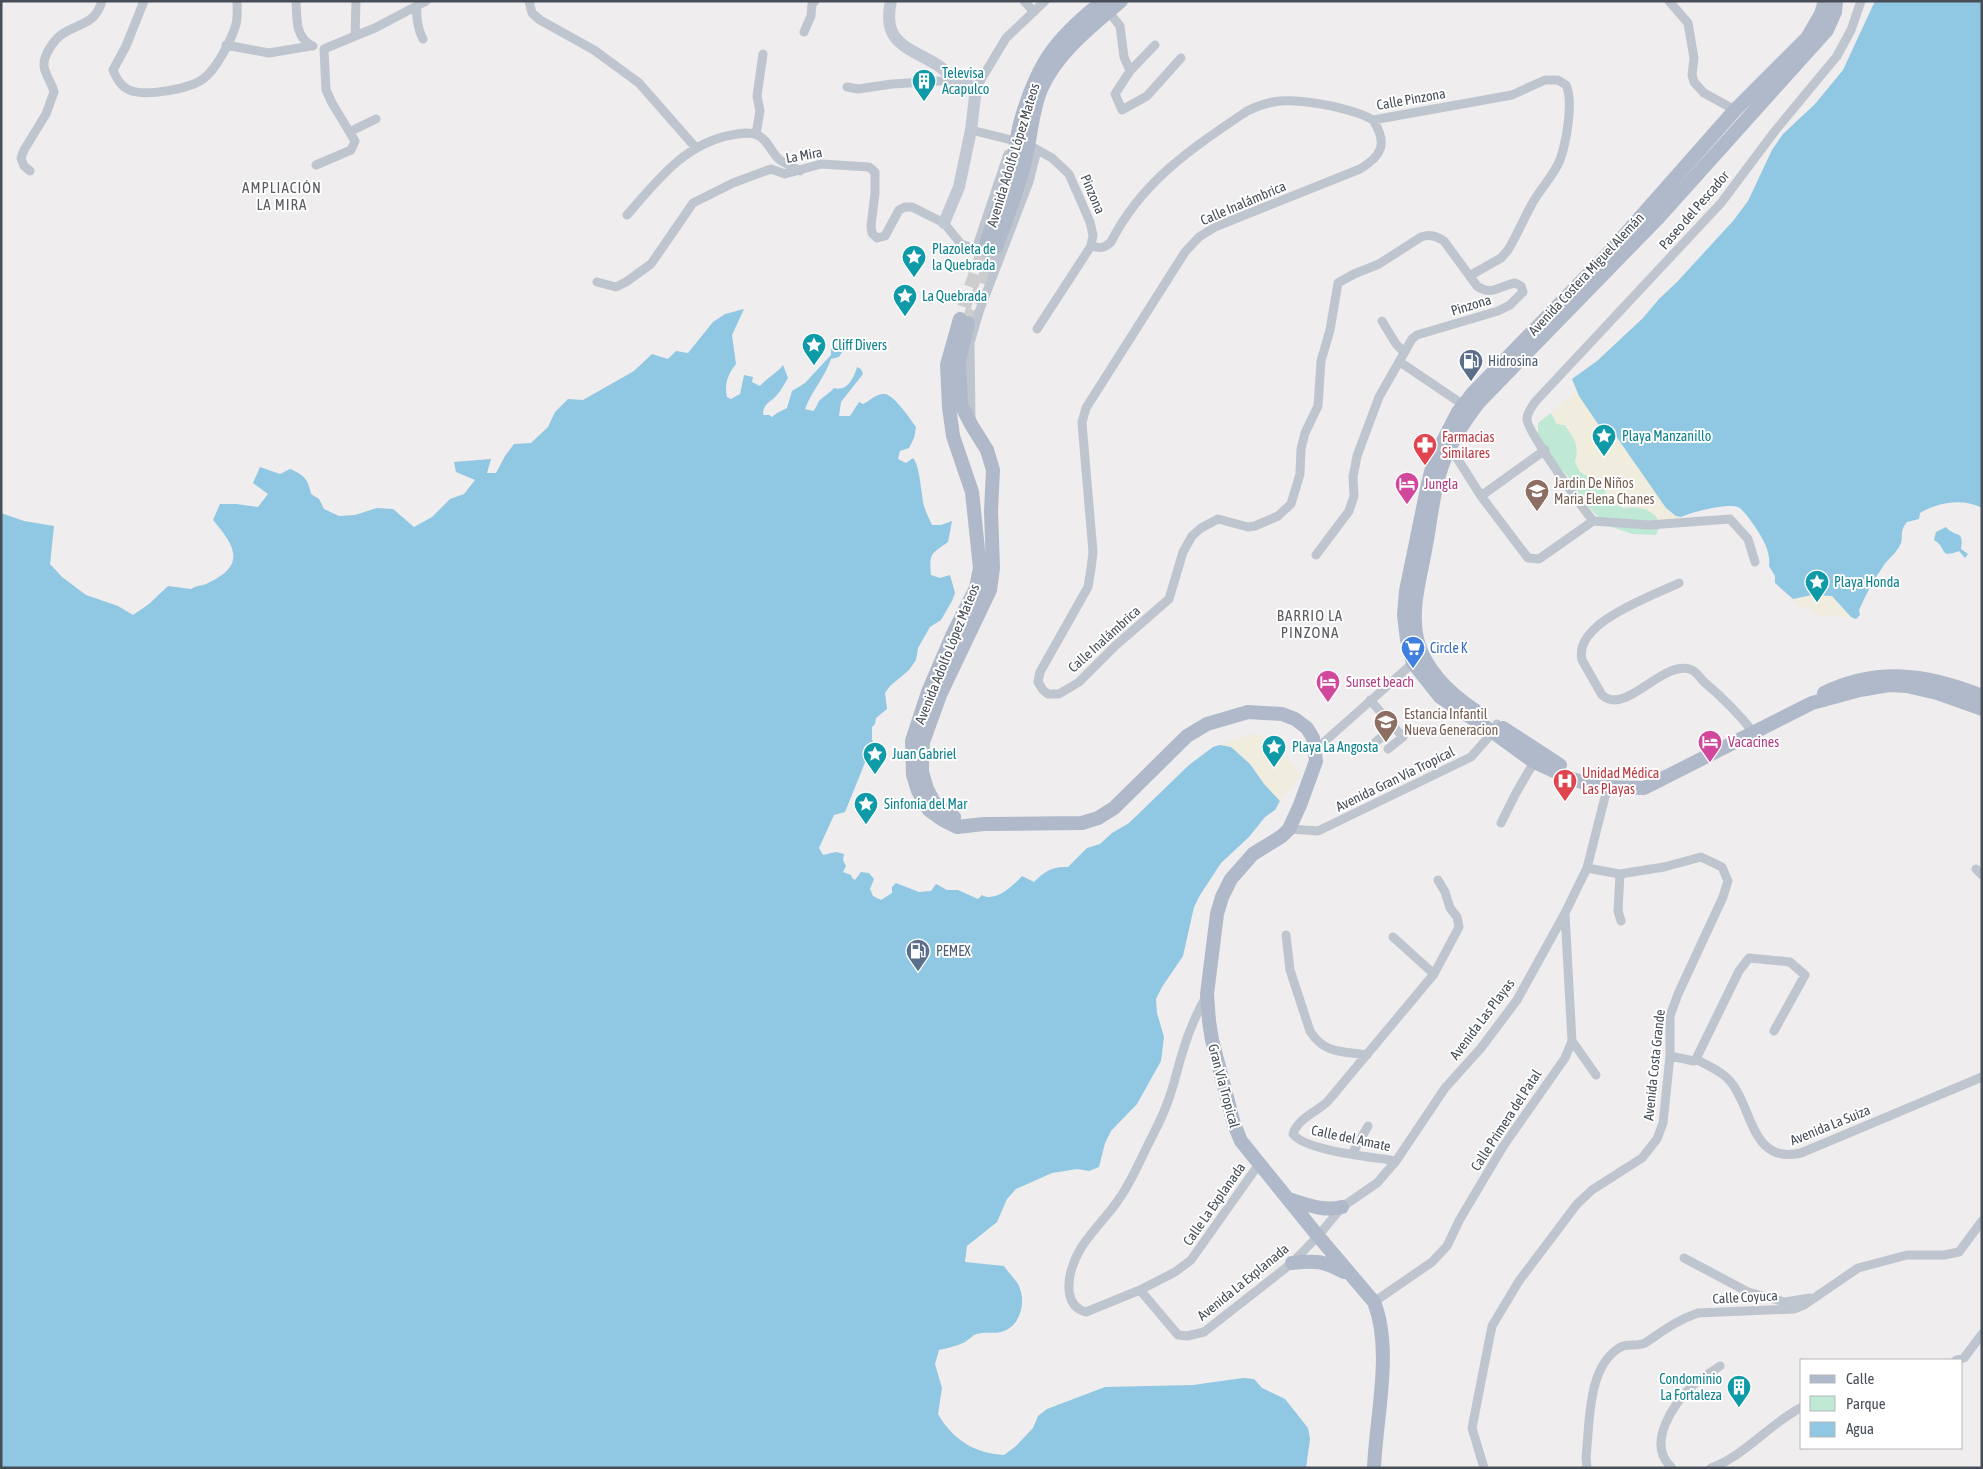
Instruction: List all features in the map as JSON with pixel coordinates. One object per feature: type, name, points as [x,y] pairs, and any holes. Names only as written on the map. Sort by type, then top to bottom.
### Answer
[{"type":"main road","name":"Avenida Adolfo López Mateos","points":[[990,250],[1011,168],[1024,144],[1020,122],[1033,84],[1046,57],[1057,42],[1078,22],[1106,6],[1122,1]]},
{"type":"main road","name":"Avenida Costera Miguel Alemán","points":[[1608,785],[1558,765],[1440,697],[1413,663],[1407,640],[1404,615],[1406,591],[1434,460],[1446,446],[1468,408],[1472,394],[1607,255],[1735,110],[1807,38],[1821,14],[1825,1]]},
{"type":"main road","name":"Avenida Costera Miguel Alemán","points":[[1468,408],[1659,217],[1775,90],[1827,30],[1835,12],[1836,1]]},
{"type":"main road","name":"Avenida Adolfo López Mateos","points":[[984,824],[959,820],[934,802],[927,789],[922,772],[923,742],[940,695],[990,590],[993,568],[991,511],[994,470],[987,450],[961,405],[959,360],[964,321],[947,365],[948,407],[953,436],[972,492],[980,568],[976,588],[952,636],[928,692],[912,742],[912,768],[918,791],[932,814],[957,827],[984,824],[1082,823],[1098,818],[1114,808],[1187,736],[1207,724],[1248,712],[1282,714],[1295,719],[1307,728],[1313,738],[1315,750]]},
{"type":"main road","name":"Avenida Costera Miguel Alemán","points":[[1446,446],[1433,506],[1414,614],[1417,639],[1424,658],[1433,673],[1534,762],[1589,784],[1608,785],[1646,779],[1658,776],[1752,731],[1846,683],[1882,676],[1907,675],[1925,678],[1962,688],[1981,698]]},
{"type":"main road","points":[[1289,829],[1316,761],[1315,750]]},
{"type":"main road","name":"Gran Vía Tropical","points":[[1289,829],[1253,854],[1231,879],[1222,897],[1216,914],[1207,994],[1212,1040],[1234,1124],[1241,1141],[1258,1164],[1374,1302],[1381,1327],[1383,1354],[1374,1468]]},
{"type":"main road","points":[[1288,1199],[1324,1209],[1342,1207]]},
{"type":"main road","points":[[1292,1263],[1314,1260],[1326,1262],[1350,1275]]},
{"type":"street","points":[[30,171],[24,166],[21,158],[46,114],[54,92],[45,70],[46,55],[64,33],[86,23],[95,16],[99,11],[102,1]]},
{"type":"street","points":[[144,1],[126,46],[113,70],[117,80],[129,90],[143,93],[182,88],[203,79],[219,62],[236,25],[237,1]]},
{"type":"street","points":[[296,1],[299,33],[311,46]]},
{"type":"street","points":[[355,36],[356,1]]},
{"type":"street","points":[[226,45],[268,53],[311,46],[324,48],[375,28],[426,1]]},
{"type":"street","points":[[528,1],[532,13],[540,20],[594,50],[639,83],[696,148]]},
{"type":"street","points":[[804,32],[811,16],[812,4],[815,1]]},
{"type":"street","points":[[891,1],[888,15],[891,30],[899,44],[939,66],[957,80],[976,88]]},
{"type":"street","points":[[1024,1],[1034,12]]},
{"type":"street","points":[[990,250],[961,244],[944,223],[959,187],[971,130],[976,88],[1006,38],[1045,1]]},
{"type":"street","points":[[1670,1],[1688,23],[1694,58],[1692,74],[1694,82],[1704,93],[1735,110]]},
{"type":"street","name":"Paseo del Pescador","points":[[1545,450],[1529,429],[1526,421],[1528,413],[1535,402],[1721,203],[1775,131],[1815,85],[1837,56],[1851,30],[1861,1]]},
{"type":"street","points":[[418,4],[418,29],[423,39]]},
{"type":"street","points":[[1106,6],[1120,26],[1124,57],[1130,71]]},
{"type":"street","points":[[1154,45],[1130,71],[1115,94],[1122,110],[1147,96],[1181,58]]},
{"type":"street","points":[[316,165],[351,150],[356,141],[326,90],[324,48]]},
{"type":"street","points":[[756,134],[760,111],[757,96],[763,54]]},
{"type":"street","points":[[847,87],[864,88],[892,84],[957,80]]},
{"type":"street","name":"Calle Pinzona","points":[[1091,246],[1106,247],[1111,242],[1129,210],[1149,187],[1194,147],[1247,111],[1274,102],[1290,101],[1349,110],[1373,120],[1512,95],[1545,80],[1558,80],[1566,85],[1570,100],[1570,112],[1560,159],[1535,198],[1508,250],[1501,258],[1471,275]]},
{"type":"street","points":[[351,131],[376,119]]},
{"type":"street","name":"Calle Inalámbrica","points":[[1373,120],[1378,128],[1381,146],[1379,155],[1372,162],[1360,169],[1215,227],[1199,237],[1185,252],[1086,408],[1082,422],[1082,435],[1093,552],[1091,569],[1088,587],[1040,672],[1038,682],[1042,690],[1048,694],[1059,694],[1079,682],[1115,646],[1169,599],[1183,552],[1192,536],[1201,528],[1218,519],[1248,527],[1255,526],[1278,516],[1291,504],[1300,474],[1301,449],[1305,433],[1318,406],[1322,361],[1330,330],[1338,283],[1379,264],[1426,236],[1433,236],[1444,241],[1471,275]]},
{"type":"street","points":[[971,130],[1024,144],[1029,182],[990,250],[979,312],[970,343],[972,426]]},
{"type":"street","points":[[627,216],[664,173],[696,148],[722,137],[746,133],[756,134],[762,137],[780,160],[800,171]]},
{"type":"street","name":"Pinzona","points":[[1024,144],[1052,158],[1069,174],[1090,222],[1093,235],[1091,246]]},
{"type":"street","name":"La Mira","points":[[597,282],[616,287],[626,282],[651,264],[693,203],[733,183],[772,169],[785,174],[821,164],[869,167],[874,172],[875,193],[871,226],[872,233],[877,238],[885,236],[899,210],[905,207],[912,207],[944,223]]},
{"type":"street","points":[[1037,329],[1091,246]]},
{"type":"street","name":"Pinzona","points":[[1316,555],[1349,511],[1354,496],[1353,477],[1357,456],[1379,398],[1412,339],[1417,335],[1498,312],[1510,305],[1523,292],[1521,286],[1515,283],[1488,292],[1477,286],[1471,275]]},
{"type":"street","points":[[1382,321],[1396,344],[1404,352]]},
{"type":"street","points":[[1400,362],[1468,408]]},
{"type":"street","points":[[1446,446],[1480,496],[1528,558],[1539,559],[1593,520],[1649,525],[1730,519],[1748,539],[1755,562]]},
{"type":"street","points":[[1480,496],[1545,450],[1574,497],[1593,520]]},
{"type":"street","points":[[1680,583],[1603,620],[1590,632],[1584,641],[1580,654],[1582,660],[1602,695],[1606,699],[1612,700],[1627,696],[1669,672],[1683,668],[1692,670],[1729,704],[1752,731]]},
{"type":"street","points":[[1315,750],[1413,663]]},
{"type":"street","points":[[1370,700],[1403,737],[1388,749]]},
{"type":"street","points":[[1372,745],[1394,727]]},
{"type":"street","name":"Avenida Gran Vía Tropical","points":[[1289,829],[1318,832],[1471,757],[1495,728]]},
{"type":"street","points":[[1501,822],[1534,762]]},
{"type":"street","name":"Avenida Las Playas","points":[[1318,1236],[1342,1207],[1377,1183],[1396,1161],[1445,1088],[1481,1048],[1517,1000],[1565,913],[1587,868],[1608,785]]},
{"type":"street","name":"Avenida Costa Grande","points":[[1484,1468],[1472,1428],[1492,1326],[1519,1280],[1577,1204],[1592,1190],[1642,1158],[1657,1139],[1663,1123],[1670,1056],[1670,1016],[1723,898],[1728,881],[1722,867],[1701,857],[1664,867],[1620,874],[1587,868]]},
{"type":"street","points":[[1620,874],[1618,911],[1621,921]]},
{"type":"street","name":"Calle del Amate","points":[[1396,1161],[1322,1148],[1303,1142],[1293,1134],[1299,1122],[1318,1111],[1328,1101],[1434,974],[1459,927],[1457,917],[1450,908],[1445,892],[1438,880]]},
{"type":"street","name":"Calle Primera del Patal","points":[[1374,1302],[1432,1262],[1447,1246],[1460,1219],[1504,1145],[1565,1058],[1572,1041],[1565,913]]},
{"type":"street","points":[[1286,935],[1290,970],[1314,1038],[1328,1049],[1367,1055]]},
{"type":"street","points":[[1393,937],[1434,974]]},
{"type":"street","points":[[1696,1059],[1739,971],[1749,958],[1790,962],[1805,975],[1774,1031]]},
{"type":"street","points":[[1140,1290],[1086,1312],[1078,1310],[1073,1305],[1069,1293],[1073,1265],[1079,1250],[1121,1196],[1155,1130],[1168,1101],[1196,1014],[1207,994]]},
{"type":"street","points":[[1572,1041],[1596,1075]]},
{"type":"street","name":"Avenida La Suiza","points":[[1670,1056],[1694,1061],[1696,1059],[1729,1079],[1761,1143],[1775,1152],[1788,1156],[1801,1153],[1982,1077]]},
{"type":"street","points":[[1352,1154],[1368,1126]]},
{"type":"street","name":"Calle La Explanada","points":[[1140,1290],[1175,1272],[1191,1260],[1258,1164]]},
{"type":"street","name":"Calle Coyuca","points":[[1587,1468],[1586,1457],[1595,1379],[1601,1366],[1610,1354],[1621,1346],[1642,1344],[1677,1321],[1698,1313],[1794,1309],[1848,1274],[1873,1264],[1907,1256],[1944,1256],[1959,1252],[1982,1221]]},
{"type":"street","name":"Avenida La Explanada","points":[[1140,1290],[1178,1335],[1195,1335],[1204,1332],[1292,1263],[1318,1236]]},
{"type":"street","points":[[1684,1258],[1748,1292],[1785,1302],[1815,1297]]},
{"type":"street","points":[[1960,1359],[1964,1358],[1982,1334]]},
{"type":"street","points":[[1672,1468],[1665,1461],[1660,1448],[1666,1422],[1695,1384],[1720,1366]]},
{"type":"street","points":[[1711,1468],[1737,1455],[1767,1430],[1800,1409]]},
{"type":"green space","points":[[1551,413],[1557,424],[1565,425],[1573,438],[1577,451],[1575,462],[1604,486],[1606,495],[1623,508],[1638,507],[1648,510],[1656,516],[1660,527],[1656,535],[1632,534],[1612,527],[1594,513],[1577,493],[1570,479],[1538,435],[1538,423]]},
{"type":"sand","name":"Playa Manzanillo","points":[[1577,390],[1600,427],[1611,431],[1616,436],[1666,508],[1676,516],[1681,517],[1660,522],[1652,513],[1644,509],[1620,506],[1613,503],[1608,497],[1604,486],[1580,472],[1575,462],[1577,451],[1573,438],[1565,425],[1557,424],[1551,413]]},
{"type":"sand","name":"Playa Honda","points":[[1812,595],[1832,596],[1851,617],[1820,616],[1809,607],[1801,609],[1793,599]]},
{"type":"sand","name":"Playa La Angosta","points":[[1252,734],[1260,735],[1273,743],[1301,775],[1280,801],[1264,784],[1250,764],[1231,747],[1220,745]]},
{"type":"water","points":[[1875,1],[1982,1],[1982,508],[1959,502],[1943,504],[1920,513],[1919,519],[1907,522],[1903,529],[1901,544],[1884,565],[1867,592],[1859,610],[1860,615],[1856,619],[1851,617],[1832,596],[1812,595],[1793,599],[1775,583],[1775,576],[1769,566],[1769,555],[1763,540],[1748,517],[1738,507],[1718,507],[1681,517],[1676,516],[1666,508],[1616,436],[1611,431],[1600,427],[1579,396],[1572,379],[1597,361],[1643,318],[1733,221],[1748,201],[1772,150],[1783,134],[1815,104],[1843,70]]},
{"type":"water","points":[[744,309],[732,335],[736,364],[727,379],[727,397],[731,399],[740,394],[744,375],[753,377],[752,382],[760,386],[783,365],[788,378],[778,394],[765,406],[763,411],[763,415],[772,417],[787,408],[792,391],[805,383],[831,355],[831,346],[835,345],[840,348],[847,346],[850,348],[847,352],[842,352],[839,357],[831,359],[805,409],[813,411],[820,400],[834,388],[843,388],[849,383],[857,367],[861,369],[863,374],[841,402],[839,416],[850,416],[859,402],[863,404],[878,395],[884,394],[892,398],[916,427],[914,438],[909,448],[900,451],[898,459],[906,463],[913,458],[919,473],[924,506],[932,525],[941,525],[952,521],[948,542],[932,555],[930,562],[931,575],[940,578],[950,575],[955,593],[952,601],[941,620],[930,627],[918,648],[916,660],[909,670],[890,686],[885,693],[887,709],[876,718],[875,724],[872,727],[872,740],[875,744],[866,760],[845,812],[834,815],[819,848],[823,855],[836,852],[844,854],[843,860],[846,866],[843,872],[851,875],[855,880],[861,872],[869,873],[874,879],[870,889],[873,896],[881,900],[892,893],[892,887],[896,883],[919,892],[931,891],[936,884],[947,890],[958,890],[978,899],[982,895],[993,897],[1004,892],[1022,876],[1034,882],[1049,870],[1057,867],[1068,867],[1087,848],[1100,844],[1112,833],[1129,823],[1189,765],[1213,747],[1220,745],[1231,747],[1250,764],[1264,784],[1280,801],[1275,810],[1265,817],[1249,837],[1221,863],[1194,907],[1183,956],[1156,999],[1157,1013],[1164,1037],[1161,1061],[1137,1104],[1111,1131],[1105,1143],[1099,1167],[1089,1171],[1077,1169],[1052,1173],[1016,1189],[1007,1199],[997,1222],[967,1246],[965,1262],[1004,1266],[1018,1284],[1021,1291],[1022,1305],[1018,1319],[1008,1329],[998,1333],[977,1334],[965,1342],[939,1350],[935,1364],[942,1388],[938,1414],[950,1431],[965,1444],[993,1454],[1004,1455],[1015,1447],[1033,1428],[1038,1416],[1047,1409],[1105,1387],[1193,1385],[1243,1378],[1254,1379],[1262,1388],[1285,1399],[1308,1428],[1310,1439],[1306,1468],[1,1468],[1,513],[24,521],[54,526],[50,564],[62,577],[86,595],[118,606],[133,615],[149,604],[168,586],[191,589],[208,583],[222,575],[229,568],[233,561],[231,546],[213,520],[220,504],[258,507],[268,494],[253,483],[260,467],[280,474],[290,469],[299,473],[307,481],[311,494],[319,499],[324,509],[339,516],[355,515],[377,508],[393,509],[414,527],[432,517],[450,499],[464,494],[475,480],[456,472],[454,462],[491,459],[487,473],[496,473],[514,444],[531,443],[548,427],[555,412],[568,399],[583,400],[634,371],[652,354],[668,359],[676,351],[688,353],[713,322],[725,314]]},
{"type":"water","points":[[1946,527],[1960,536],[1961,549],[1968,554],[1965,558],[1959,551],[1946,553],[1934,540],[1936,532]]},
{"type":"tunnel","points":[[964,307],[986,244]]},
{"type":"tunnel","points":[[968,323],[996,247]]},
{"type":"place","name":"Televisa Acapulco","points":[[924,102]]},
{"type":"place","name":"Plazoleta de la Quebrada","points":[[914,278]]},
{"type":"place","name":"La Quebrada","points":[[905,317]]},
{"type":"place","name":"Cliff Divers","points":[[814,366]]},
{"type":"place","name":"Hidrosina","points":[[1471,382]]},
{"type":"place","name":"Playa Manzanillo","points":[[1604,457]]},
{"type":"place","name":"Farmacias Similares","points":[[1425,466]]},
{"type":"place","name":"Jungla","points":[[1407,505]]},
{"type":"place","name":"Jardin De Niños Maria Elena Chanes","points":[[1537,512]]},
{"type":"place","name":"Playa Honda","points":[[1817,603]]},
{"type":"place","name":"Circle K","points":[[1413,669]]},
{"type":"place","name":"Sunset beach","points":[[1328,703]]},
{"type":"place","name":"Estancia Infantil Nueva Generacion","points":[[1386,743]]},
{"type":"place","name":"Vacacines","points":[[1710,763]]},
{"type":"place","name":"Playa La Angosta","points":[[1274,768]]},
{"type":"place","name":"Juan Gabriel","points":[[875,775]]},
{"type":"place","name":"Unidad Médica Las Playas","points":[[1565,802]]},
{"type":"place","name":"Sinfonía del Mar","points":[[866,825]]},
{"type":"place","name":"PEMEX","points":[[918,972]]},
{"type":"place","name":"Condominio La Fortaleza","points":[[1739,1408]]},
{"type":"district","name":"AMPLIACIÓN LA MIRA","points":[[282,196]]},
{"type":"district","name":"BARRIO LA PINZONA","points":[[1310,624]]}]
